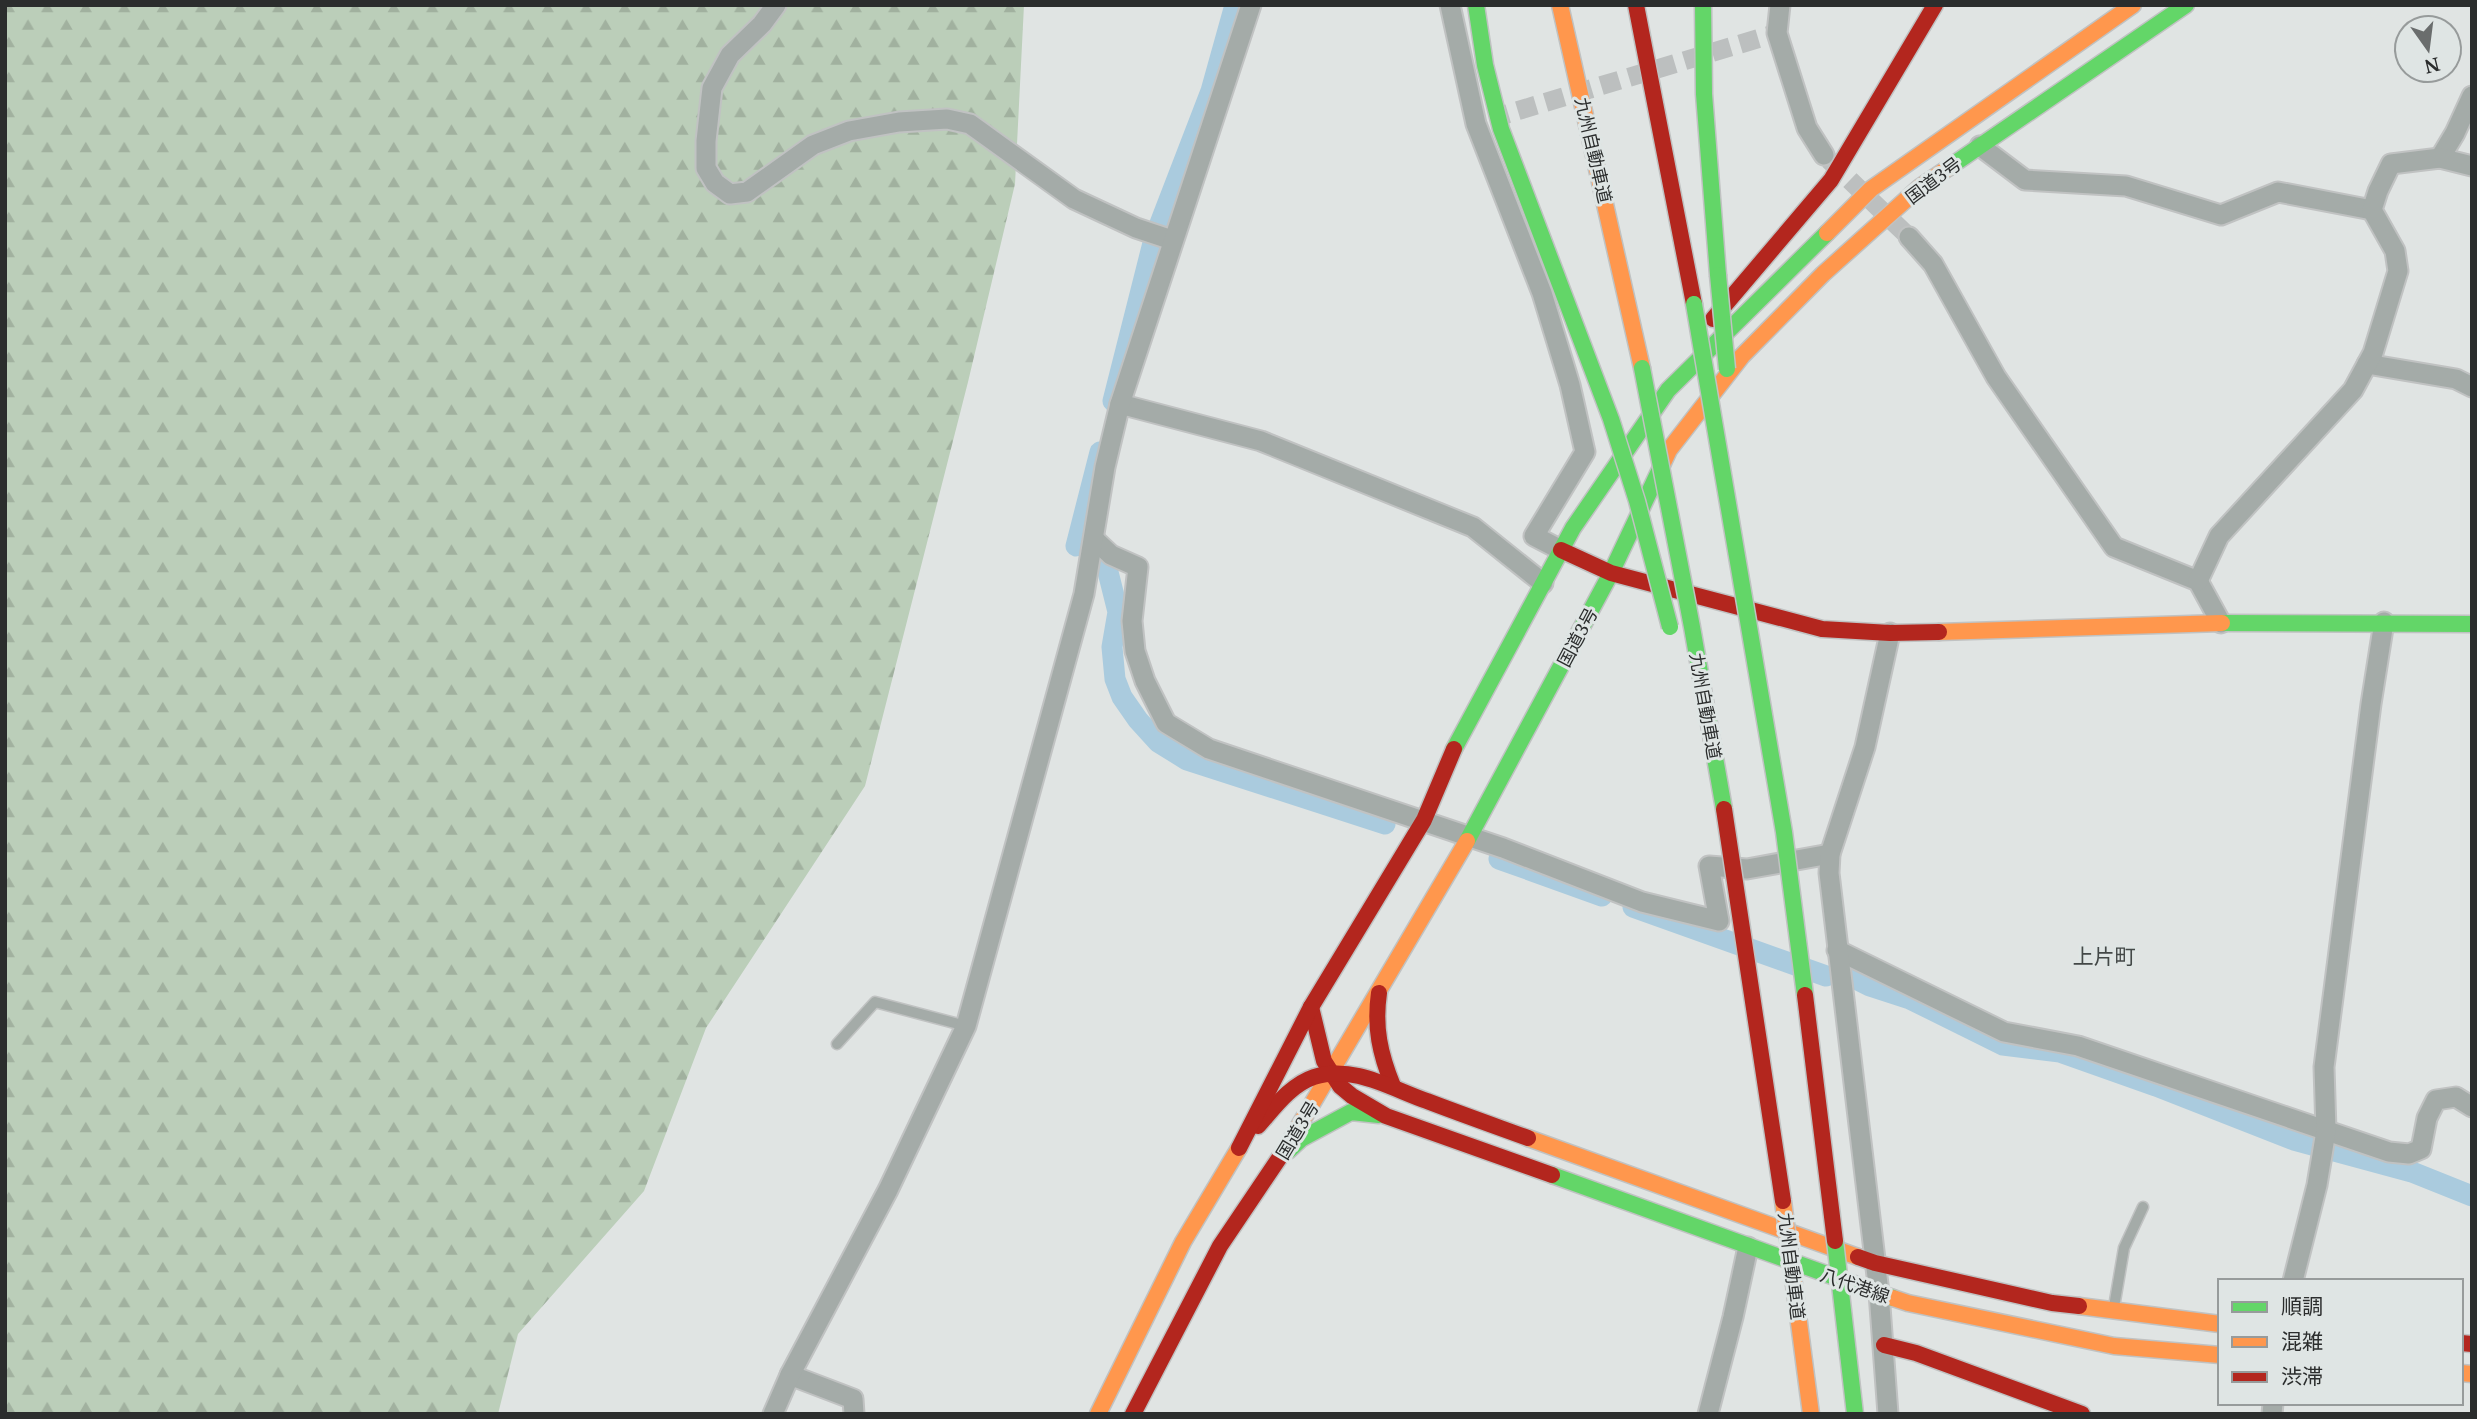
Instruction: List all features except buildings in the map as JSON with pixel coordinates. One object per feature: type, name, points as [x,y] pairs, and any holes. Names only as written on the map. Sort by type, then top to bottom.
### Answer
[{"type":"main road","points":[[1476,5],[1485,65],[1502,129],[1611,419],[1637,501],[1675,646]]},
{"type":"main road","name":"九州自動車道","points":[[1560,5],[1642,368],[1707,710],[1773,1120],[1811,1414]]},
{"type":"main road","points":[[1636,5],[1695,304],[1784,832],[1821,1117],[1855,1414]]},
{"type":"main road","points":[[1703,5],[1704,94],[1730,396]]},
{"type":"main road","points":[[1573,528],[1669,372],[1831,180],[1935,5]]},
{"type":"main road","name":"国道3号","points":[[1098,1414],[1183,1242],[1238,1149],[1311,1007],[1424,820],[1447,763],[1560,550],[1668,390],[1871,189],[2133,5]]},
{"type":"main road","name":"国道3号","points":[[1133,1414],[1220,1245],[1281,1157],[1469,838],[1611,573],[1669,450],[1742,356],[1823,274],[1920,187],[2186,5]]},
{"type":"main road","points":[[1746,516],[1777,730],[1784,832]]},
{"type":"main road","points":[[1560,550],[1611,573],[1822,629],[1890,633],[2221,623],[2472,624]]},
{"type":"main road","points":[[1689,699],[1734,870]]},
{"type":"main road","points":[[1381,987],[1375,1020],[1379,1053],[1393,1086]]},
{"type":"main road","name":"八代港線","points":[[1311,1007],[1321,1054],[1330,1074],[1360,1103],[1386,1116],[1908,1303],[2114,1346],[2218,1355]]},
{"type":"main road","name":"八代港線","points":[[1238,1149],[1279,1103],[1303,1082],[1330,1074],[1356,1076],[1393,1086],[1412,1096],[1875,1264],[2052,1303],[2218,1324]]},
{"type":"main road","name":"八代港線","points":[[1281,1157],[1301,1139],[1351,1112],[1386,1116]]},
{"type":"main road","points":[[1884,1345],[1916,1353],[2082,1414]]},
{"type":"street","points":[[776,5],[762,24],[730,55],[712,88],[706,168],[715,183],[730,194],[747,192],[813,145],[849,131],[899,122],[947,119],[970,124],[1074,199],[1136,228],[1172,240]]},
{"type":"street","points":[[773,1414],[790,1375],[888,1190],[966,1026],[1084,594],[1105,467],[1119,404],[1251,5]]},
{"type":"street","points":[[1450,5],[1476,124],[1542,293],[1570,385],[1585,452],[1534,536],[1560,550]]},
{"type":"street","points":[[1780,5],[1777,33],[1807,128],[1824,155]]},
{"type":"street","points":[[2440,158],[2472,96]]},
{"type":"street","points":[[1980,146],[2025,180],[2126,186],[2221,215],[2278,192],[2372,210]]},
{"type":"street","points":[[2198,581],[2219,536],[2353,390],[2373,353],[2398,271],[2395,251],[2372,210],[2391,164],[2440,158],[2472,166]]},
{"type":"street","points":[[1909,237],[1933,264],[1996,377],[2114,547],[2198,581],[2221,623]]},
{"type":"street","points":[[2367,364],[2456,379],[2472,387]]},
{"type":"street","points":[[1119,404],[1261,441],[1472,527],[1543,583]]},
{"type":"street","points":[[1094,538],[1111,555],[1138,567],[1132,621],[1135,651],[1145,681],[1166,723],[1209,748],[1503,848],[1642,902],[1718,921],[1709,866],[1747,869],[1830,854]]},
{"type":"street","points":[[2293,1279],[2317,1185],[2326,1131],[2324,1067],[2384,622]]},
{"type":"street","points":[[1888,1414],[1879,1293],[1829,873],[1830,854],[1865,747],[1890,633]]},
{"type":"street","points":[[1837,950],[2004,1032],[2078,1046],[2389,1152],[2409,1154],[2421,1149],[2427,1118],[2436,1100],[2455,1097],[2472,1107]]},
{"type":"street","points":[[1708,1414],[1748,1247]]},
{"type":"street","points":[[790,1375],[853,1399],[854,1414]]},
{"type":"lane","points":[[837,1044],[875,1002],[966,1026]]},
{"type":"lane","points":[[2113,1311],[2124,1248],[2143,1207]]},
{"type":"green space","points":[[5,5],[1024,5],[1015,184],[968,382],[865,786],[706,1028],[644,1191],[518,1334],[498,1414],[5,1414]]},
{"type":"waterway","points":[[1113,401],[1154,239],[1211,91],[1235,5]]},
{"type":"waterway","points":[[1076,546],[1100,452]]},
{"type":"waterway","points":[[1106,564],[1118,612],[1112,647],[1115,679],[1122,697],[1158,742],[1187,760],[1385,824]]},
{"type":"waterway","points":[[1499,859],[1602,896]]},
{"type":"waterway","points":[[1633,907],[1826,976]]},
{"type":"waterway","points":[[1854,978],[1910,999],[2003,1045],[2060,1052],[2294,1140],[2412,1172],[2472,1196]]},
{"type":"tunnel","points":[[1490,119],[1777,33]]},
{"type":"tunnel","points":[[1829,160],[1909,237]]},
{"type":"traffic: fast","points":[[1476,5],[1485,65],[1501,129],[1611,419],[1637,501],[1670,627]]},
{"type":"traffic: fast","points":[[1703,5],[1704,94],[1718,275]]},
{"type":"traffic: fast","points":[[1948,168],[2186,5]]},
{"type":"traffic: fast","points":[[1454,749],[1573,528],[1668,390],[1827,233]]},
{"type":"traffic: fast","points":[[1718,275],[1727,369]]},
{"type":"traffic: fast","points":[[1694,304],[1784,832],[1805,995]]},
{"type":"traffic: fast","points":[[1642,368],[1724,809]]},
{"type":"traffic: fast","points":[[1467,841],[1611,573],[1662,465]]},
{"type":"traffic: fast","points":[[2222,623],[2472,624]]},
{"type":"traffic: fast","points":[[1288,1151],[1301,1139],[1351,1112],[1379,1115]]},
{"type":"traffic: fast","points":[[1552,1175],[1893,1298]]},
{"type":"traffic: fast","points":[[1835,1241],[1855,1414]]},
{"type":"traffic: slow","points":[[1560,5],[1642,368]]},
{"type":"traffic: slow","points":[[1827,233],[1871,189],[2133,5]]},
{"type":"traffic: slow","points":[[1662,465],[1669,450],[1742,356],[1823,274],[1920,187],[1948,168]]},
{"type":"traffic: slow","points":[[1939,632],[2222,623]]},
{"type":"traffic: slow","points":[[1286,1148],[1467,841]]},
{"type":"traffic: slow","points":[[1528,1138],[1858,1257]]},
{"type":"traffic: slow","points":[[1098,1414],[1183,1242],[1239,1148]]},
{"type":"traffic: slow","points":[[1783,1201],[1811,1414]]},
{"type":"traffic: slow","points":[[1893,1298],[2114,1346],[2218,1355]]},
{"type":"traffic: slow","points":[[2079,1306],[2218,1324]]},
{"type":"traffic: slow","points":[[2463,1373],[2472,1374]]},
{"type":"traffic: jam","points":[[1636,5],[1694,304]]},
{"type":"traffic: jam","points":[[1713,319],[1831,180],[1935,5]]},
{"type":"traffic: jam","points":[[1561,550],[1611,573],[1822,629],[1890,633],[1939,632]]},
{"type":"traffic: jam","points":[[1239,1148],[1311,1007],[1424,820],[1454,749]]},
{"type":"traffic: jam","points":[[1724,809],[1783,1201]]},
{"type":"traffic: jam","points":[[1379,993],[1379,1040],[1393,1086]]},
{"type":"traffic: jam","points":[[1805,995],[1835,1241]]},
{"type":"traffic: jam","points":[[1311,1007],[1324,1061],[1340,1086],[1352,1096],[1386,1116],[1552,1175]]},
{"type":"traffic: jam","points":[[1258,1126],[1283,1098],[1305,1081],[1329,1074],[1343,1074],[1372,1080],[1528,1138]]},
{"type":"traffic: jam","points":[[1133,1414],[1220,1246],[1286,1148]]},
{"type":"traffic: jam","points":[[1858,1257],[2052,1303],[2079,1306]]},
{"type":"traffic: jam","points":[[2463,1343],[2472,1344]]},
{"type":"traffic: jam","points":[[1884,1345],[1916,1353],[2082,1414]]},
{"type":"district","name":"上片町","points":[[2104,956]]}]
